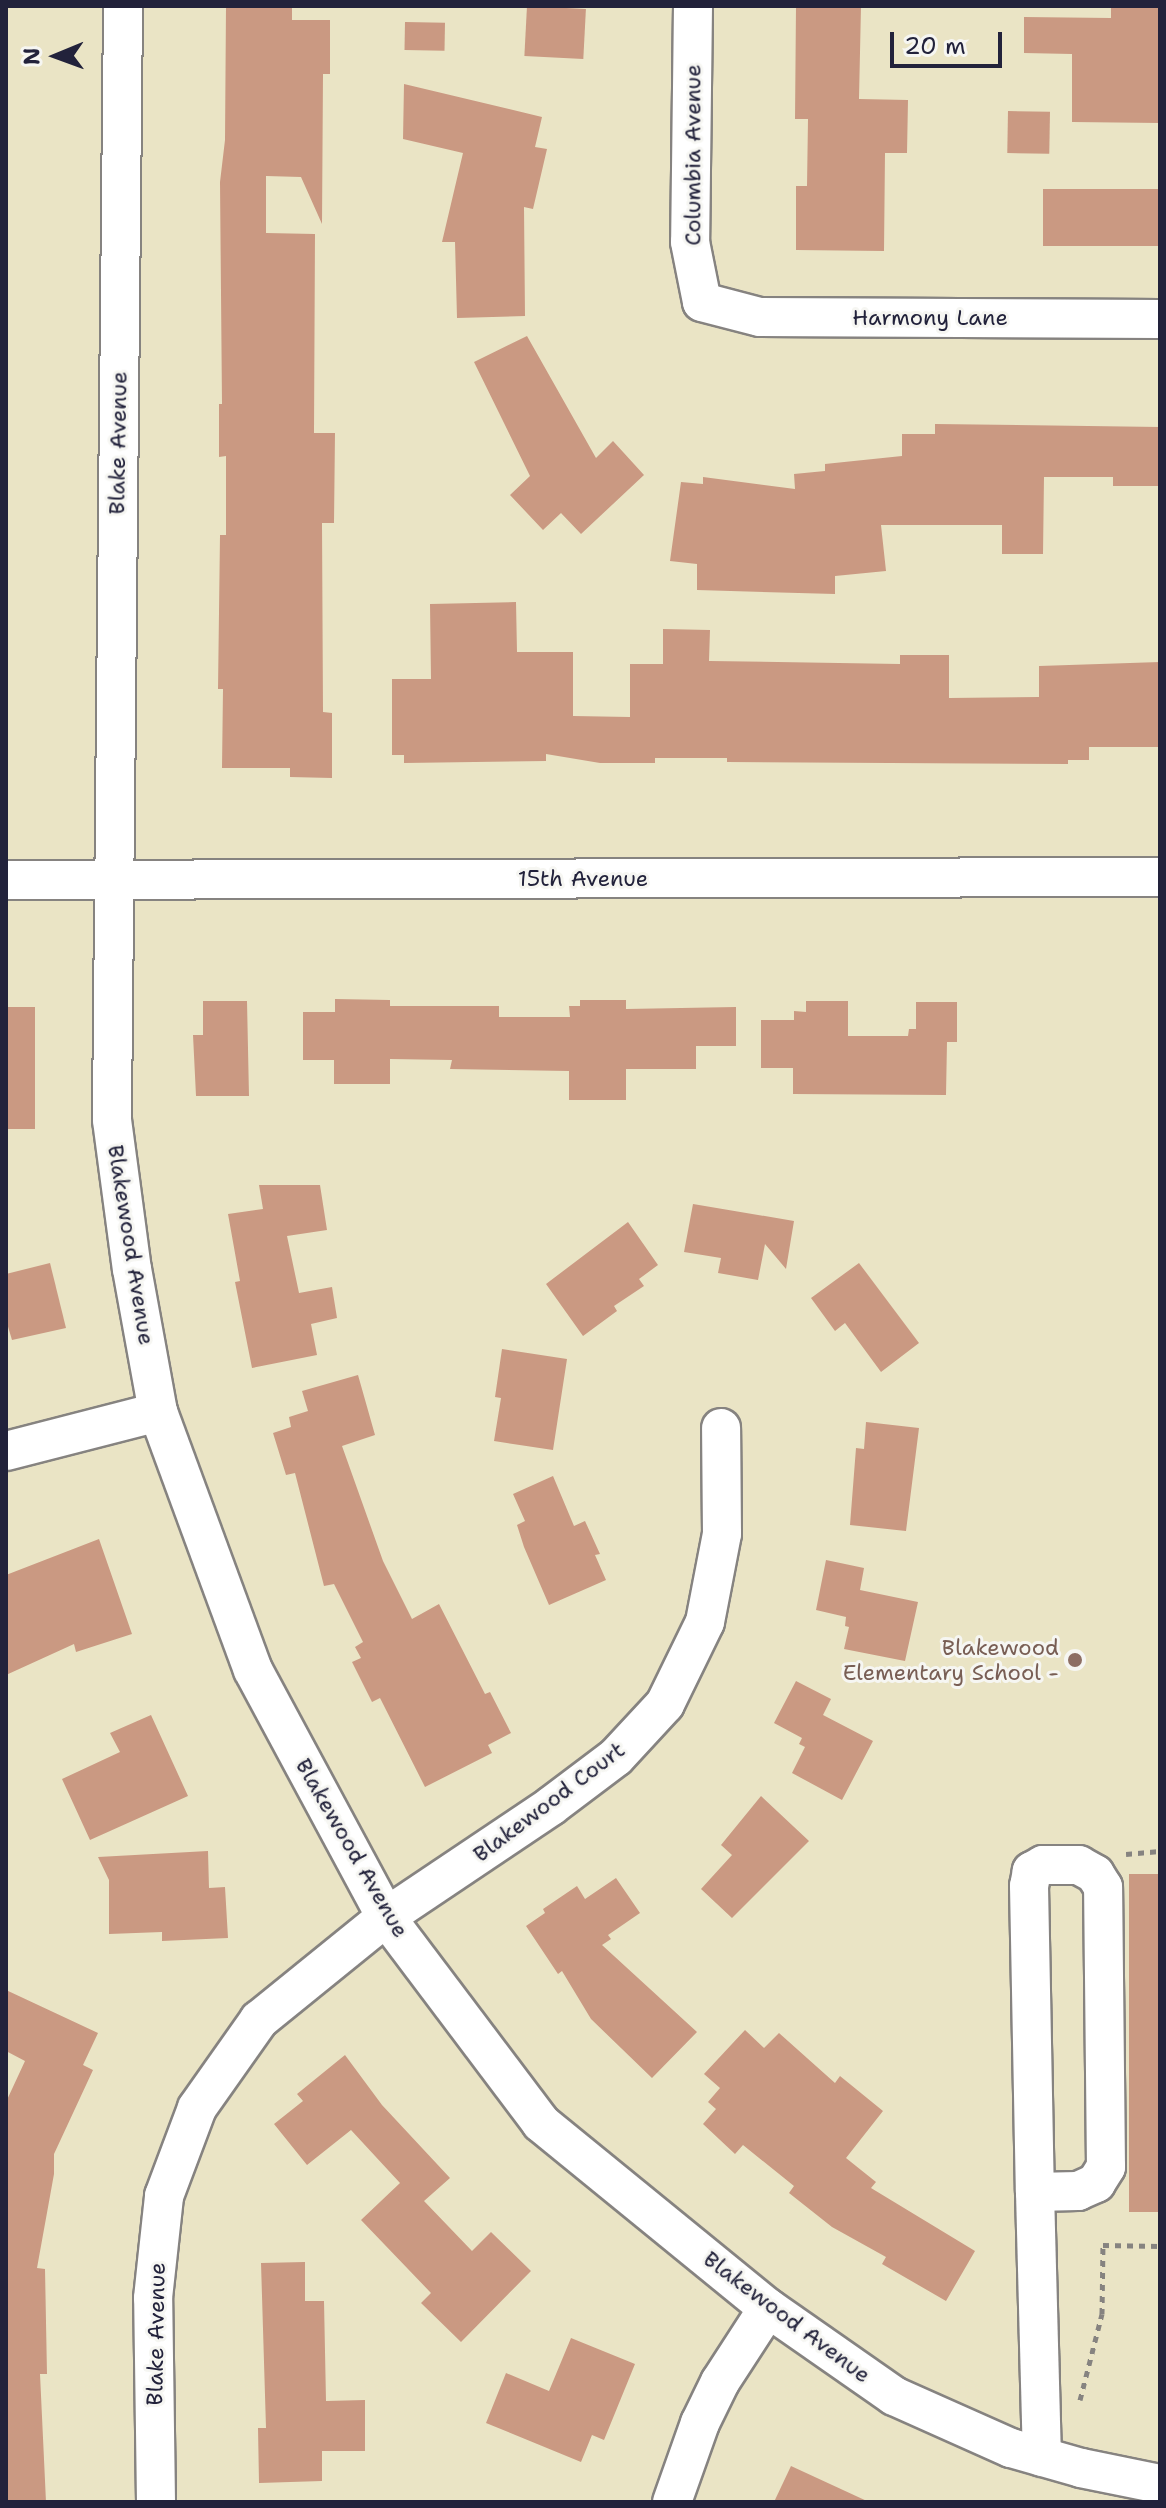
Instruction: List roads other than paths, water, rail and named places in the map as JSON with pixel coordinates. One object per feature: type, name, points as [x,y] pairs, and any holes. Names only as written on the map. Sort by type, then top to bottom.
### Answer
[{"type":"street","name":"Blake Avenue","points":[[114,881],[123,6]]},
{"type":"street","name":"Columbia Avenue","points":[[693,6],[690,242],[702,302]]},
{"type":"street","name":"Harmony Lane","points":[[702,302],[760,317],[1160,319]]},
{"type":"street","name":"15th Avenue","points":[[6,880],[1160,877]]},
{"type":"street","name":"Blakewood Avenue","points":[[114,881],[112,1120],[132,1269],[158,1412],[253,1670],[386,1917],[541,2123],[768,2308],[894,2396],[1011,2448],[1160,2484]]},
{"type":"street","points":[[6,1451],[158,1412]]},
{"type":"street","name":"Blakewood Court","points":[[386,1917],[551,1806],[616,1757],[665,1704],[705,1622],[722,1534],[721,1428]]},
{"type":"street","points":[[1035,2192],[1078,2191],[1096,2183],[1106,2167],[1103,1887],[1095,1874],[1079,1865],[1043,1865],[1032,1871],[1029,1886],[1035,2192],[1042,2457]]},
{"type":"street","name":"Blake Avenue","points":[[156,2502],[153,2298],[164,2196],[197,2108],[259,2020],[386,1917]]},
{"type":"street","points":[[672,2502],[713,2396],[768,2308]]},
{"type":"place","name":"Blakewood Elementary School -","points":[[1075,1660]]}]
